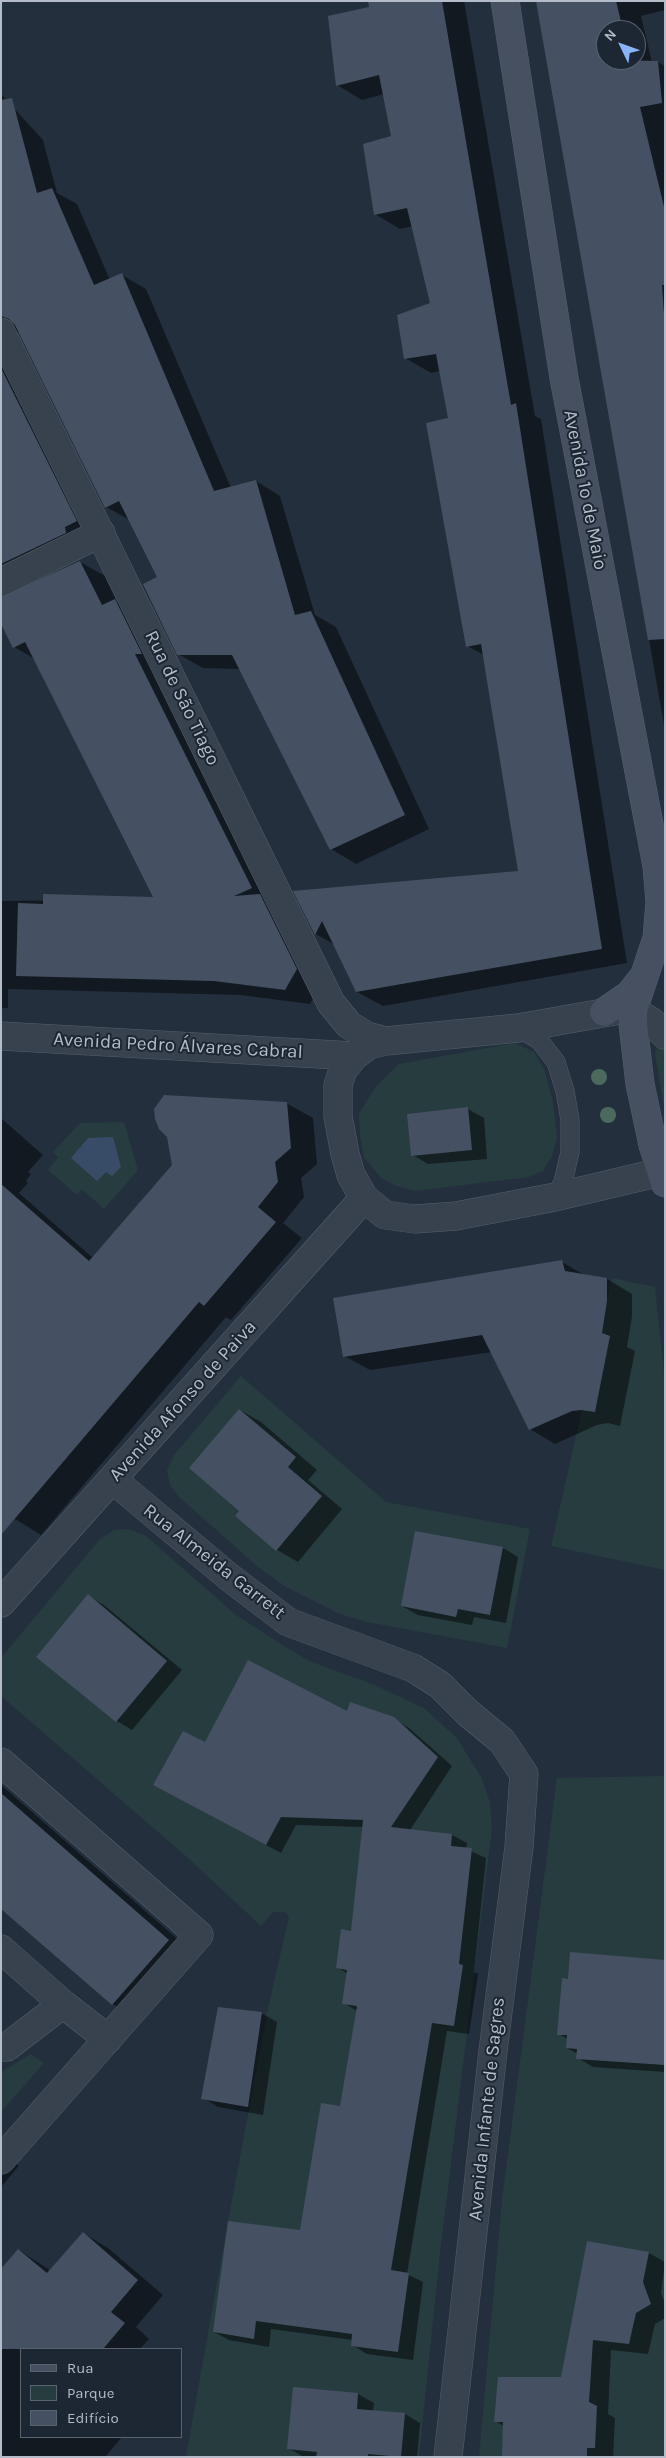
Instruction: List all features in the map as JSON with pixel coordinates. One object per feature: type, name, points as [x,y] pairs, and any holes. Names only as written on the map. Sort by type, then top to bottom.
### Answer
[{"type":"main road","name":"Avenida 1º de Maio","points":[[505,1],[564,378],[657,866],[662,912],[657,938],[633,1010]]},
{"type":"main road","name":"Avenida 1º de Maio","points":[[604,1012],[629,995],[644,976]]},
{"type":"main road","points":[[633,1010],[635,1053],[640,1084],[663,1175]]},
{"type":"street","name":"Rua de São Tiago","points":[[1,332],[331,1003],[348,1026],[367,1036],[386,1041]]},
{"type":"street","points":[[1,582],[101,533]]},
{"type":"street","points":[[663,1175],[456,1216],[415,1219],[385,1215],[364,1198],[352,1175],[345,1154],[338,1116],[338,1086],[343,1070],[354,1056],[369,1046],[386,1041],[518,1028],[604,1012],[633,1010],[652,1022],[665,1035]]},
{"type":"street","name":"Avenida Pedro Álvares Cabral","points":[[1,1036],[354,1056]]},
{"type":"street","name":"Avenida Afonso de Paiva","points":[[1,1603],[364,1198]]},
{"type":"street","name":"Rua Almeida Garrett","points":[[112,1479],[229,1577],[288,1622],[413,1668],[440,1685],[468,1713],[502,1741],[518,1763]]},
{"type":"street","points":[[1,1762],[199,1935],[1,2160]]},
{"type":"street","name":"Avenida Infante de Sagres","points":[[448,2457],[493,2051],[519,1847],[524,1774],[518,1763]]},
{"type":"street","points":[[1,1949],[63,2004],[108,2040]]},
{"type":"street","points":[[1,2047],[7,2047],[63,2004]]},
{"type":"lane","points":[[518,1028],[539,1040],[556,1062],[565,1091],[570,1120],[570,1152],[562,1182],[555,1197]]},
{"type":"green space","points":[[515,1043],[534,1052],[545,1071],[553,1103],[557,1138],[552,1156],[543,1171],[529,1177],[415,1191],[382,1179],[364,1158],[360,1136],[359,1113],[377,1085],[399,1064]]},
{"type":"green space","points":[[657,1044],[665,1049],[665,1113],[655,1054]]},
{"type":"green space","points":[[124,1122],[138,1170],[104,1209],[82,1189],[77,1195],[48,1170],[58,1157],[53,1152],[80,1123]]},
{"type":"green space","points":[[612,1278],[655,1287],[665,1384],[665,1570],[551,1546]]},
{"type":"green space","points":[[241,1376],[386,1502],[530,1529],[507,1648],[367,1622],[340,1614],[286,1587],[257,1566],[179,1497],[170,1485],[167,1470],[174,1455]]},
{"type":"green space","points":[[129,1529],[146,1536],[236,1615],[289,1649],[309,1661],[372,1684],[424,1708],[457,1738],[481,1777],[490,1802],[492,1829],[440,2253],[419,2457],[186,2457],[268,2008],[289,1917],[285,1912],[273,1912],[261,1926],[188,1858],[1,1696],[1,1658],[100,1539],[114,1530]]},
{"type":"green space","points":[[665,1776],[665,2457],[479,2457],[502,2200],[557,1778]]},
{"type":"green space","points":[[31,2054],[44,2063],[1,2112],[1,2072]]},
{"type":"water","points":[[113,1137],[121,1167],[112,1176],[106,1172],[97,1181],[71,1158],[88,1138]]},
{"type":"building","points":[[368,1],[442,1],[511,405],[516,403],[602,949],[356,992],[322,921],[315,935],[293,891],[518,871],[481,644],[466,647],[426,423],[448,418],[436,354],[404,359],[397,315],[430,303],[407,208],[374,215],[363,144],[391,136],[379,75],[336,86],[328,16],[369,7]]},
{"type":"building","points":[[536,1],[616,1],[621,20],[596,20],[596,70],[646,70],[646,61],[658,61],[662,103],[640,107],[665,211],[665,285],[662,285],[665,329],[665,639],[648,640]]},
{"type":"building","points":[[12,98],[37,193],[52,188],[94,285],[122,273],[214,491],[256,480],[295,615],[311,611],[405,815],[330,850],[232,655],[177,655],[143,584],[157,577],[119,501],[105,508],[15,325],[9,319],[1,316],[1,100]]},
{"type":"building","points":[[1,368],[77,521],[65,527],[66,533],[1,564]]},
{"type":"building","points":[[80,561],[102,605],[115,599],[142,654],[135,654],[252,888],[234,896],[260,894],[297,969],[285,990],[214,981],[16,976],[18,903],[43,904],[43,894],[153,897],[25,642],[13,648],[1,624],[1,597]]},
{"type":"building","points":[[164,1095],[287,1102],[291,1148],[275,1162],[278,1182],[258,1207],[276,1222],[204,1306],[199,1302],[1,1535],[1,1184],[89,1261],[172,1165],[167,1137],[159,1129],[155,1119],[154,1109]]},
{"type":"building","points":[[468,1107],[472,1150],[411,1156],[407,1114]]},
{"type":"building","points":[[562,1260],[565,1271],[607,1278],[607,1301],[602,1333],[610,1336],[595,1412],[572,1411],[529,1430],[482,1335],[343,1357],[333,1298]]},
{"type":"building","points":[[239,1409],[296,1457],[288,1467],[322,1496],[276,1551],[235,1516],[239,1511],[189,1468]]},
{"type":"building","points":[[415,1531],[503,1547],[490,1615],[458,1609],[456,1617],[401,1606]]},
{"type":"building","points":[[88,1594],[167,1661],[116,1722],[36,1657]]},
{"type":"building","points":[[248,1660],[347,1711],[350,1702],[394,1717],[438,1757],[391,1827],[452,1834],[451,1846],[472,1848],[459,1964],[463,1965],[454,2026],[432,2023],[391,2270],[409,2273],[398,2352],[351,2346],[352,2334],[256,2321],[254,2339],[213,2332],[228,2221],[300,2230],[321,2103],[340,2106],[357,2006],[342,2004],[347,1970],[336,1968],[341,1929],[351,1931],[363,1820],[281,1817],[266,1845],[153,1785],[183,1731],[205,1742]]},
{"type":"building","points":[[1,1793],[169,1940],[112,2005],[1,1909]]},
{"type":"building","points":[[570,1952],[665,1960],[665,2065],[576,2059],[577,2049],[566,2048],[567,2035],[557,2035],[562,1978],[568,1979]]},
{"type":"building","points":[[218,2007],[262,2012],[248,2107],[201,2099]]},
{"type":"building","points":[[83,2232],[138,2280],[111,2312],[125,2323],[104,2348],[1,2349],[1,2269],[18,2249],[47,2273]]},
{"type":"building","points":[[587,2241],[649,2252],[643,2282],[651,2304],[636,2313],[629,2344],[593,2340],[589,2402],[597,2406],[595,2448],[587,2448],[587,2457],[502,2457],[503,2422],[494,2422],[498,2377],[561,2377]]},
{"type":"building","points":[[293,2387],[358,2393],[357,2409],[405,2413],[401,2457],[368,2454],[368,2457],[316,2457],[317,2452],[287,2449]]}]
